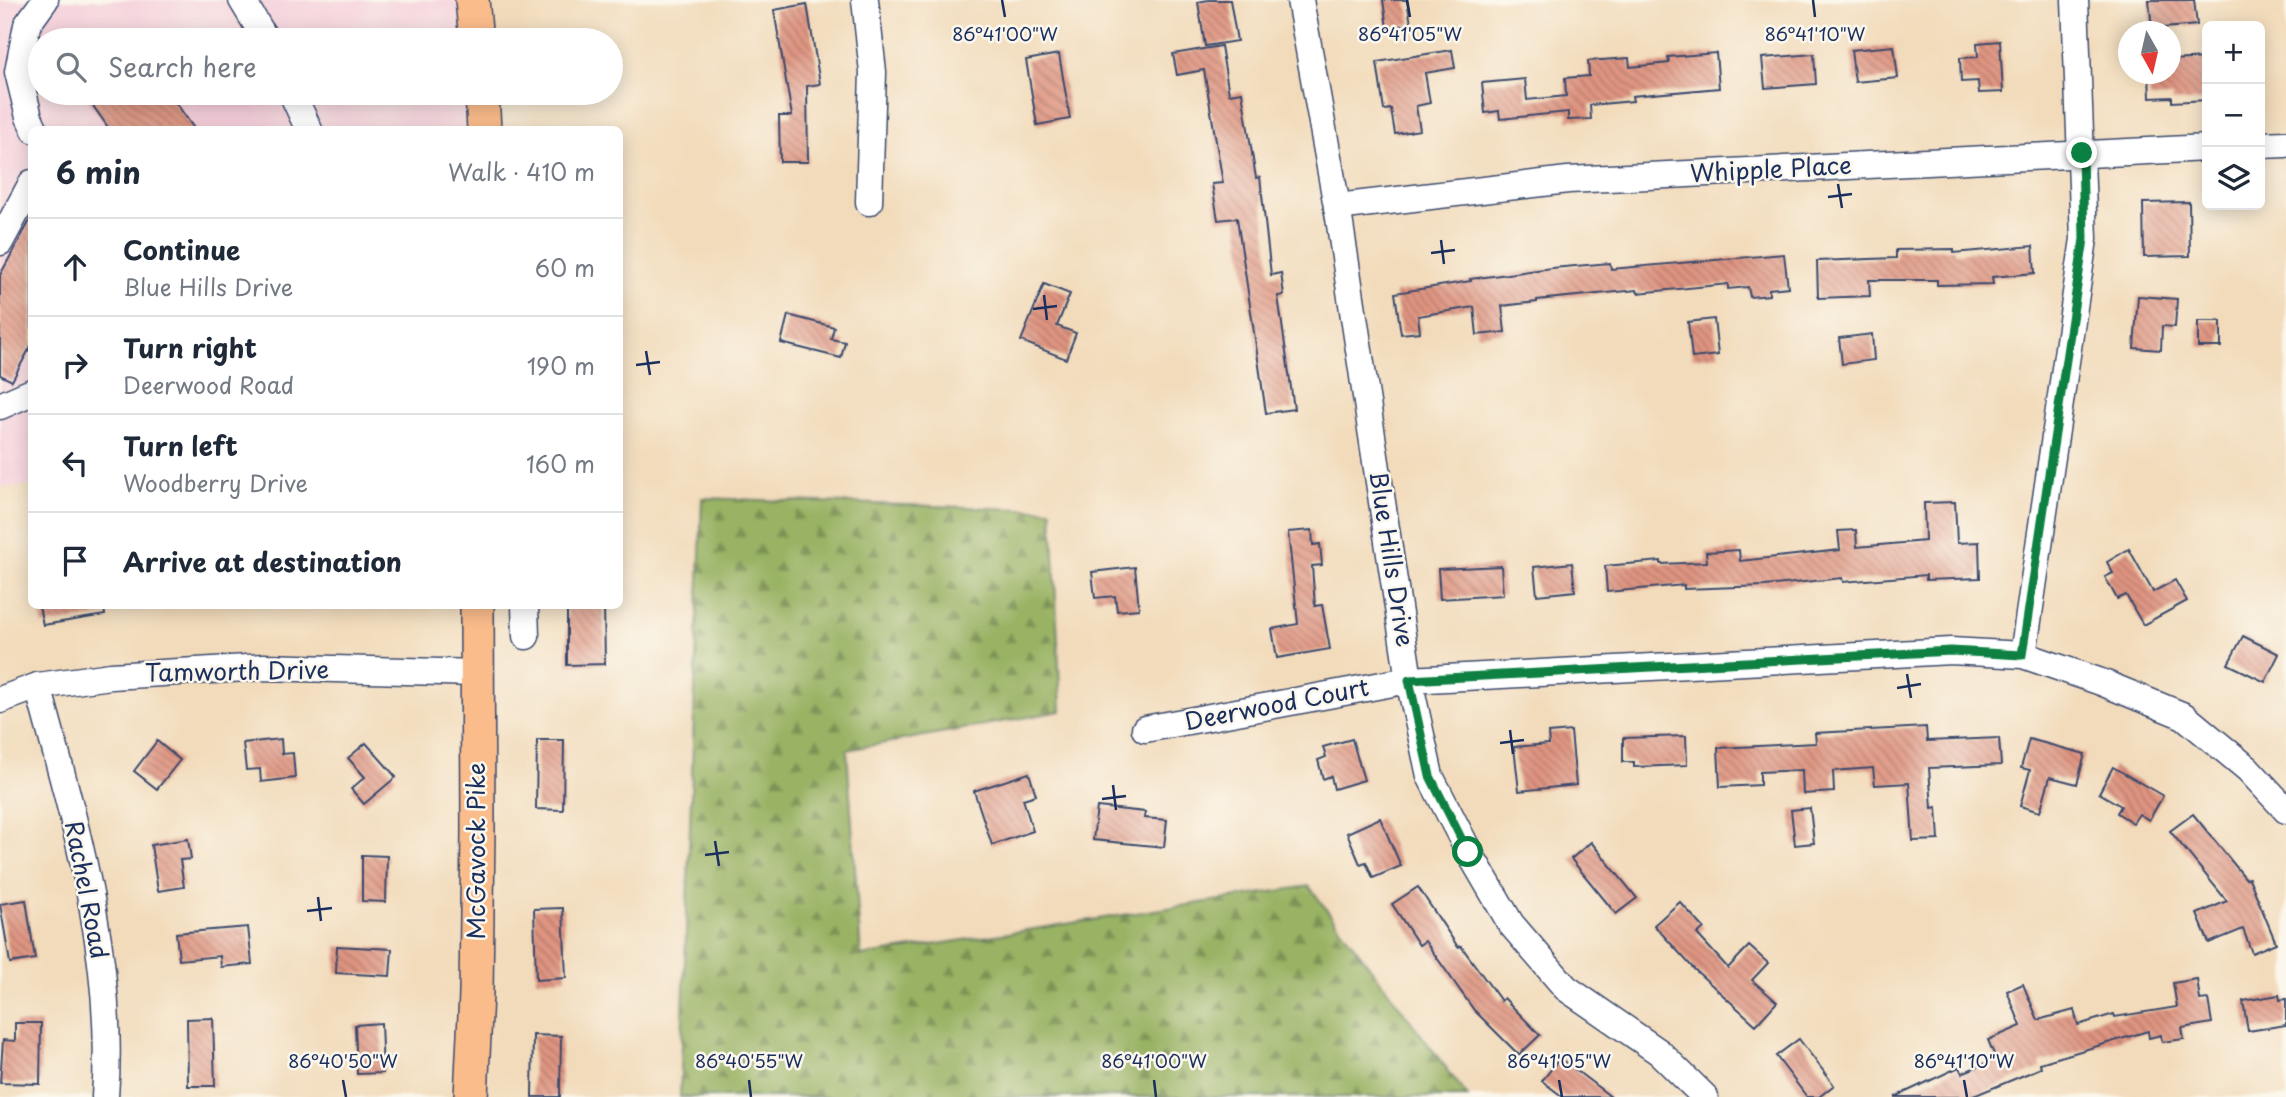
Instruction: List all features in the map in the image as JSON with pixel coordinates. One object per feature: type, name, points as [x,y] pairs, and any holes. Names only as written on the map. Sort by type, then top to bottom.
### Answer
[{"type":"main road","points":[[472,0],[475,28]]},
{"type":"main road","points":[[482,105],[484,126]]},
{"type":"main road","name":"McGavock Pike","points":[[471,1097],[478,870],[477,609]]},
{"type":"street","points":[[33,126],[18,72],[27,25],[45,0]]},
{"type":"street","points":[[242,0],[259,28]]},
{"type":"street","points":[[865,0],[873,72],[869,202]]},
{"type":"street","name":"Blue Hills Drive","points":[[1300,0],[1337,207],[1409,680],[1430,776],[1468,852],[1511,924],[1566,988],[1659,1052],[1705,1097]]},
{"type":"street","points":[[2022,655],[2084,239],[2075,0]]},
{"type":"street","points":[[298,105],[307,126]]},
{"type":"street","points":[[2265,145],[2286,144]]},
{"type":"street","name":"Whipple Place","points":[[1337,207],[1567,180],[2202,148]]},
{"type":"street","points":[[0,242],[28,190]]},
{"type":"street","points":[[0,406],[28,394]]},
{"type":"street","points":[[525,609],[526,636]]},
{"type":"street","name":"Deerwood Court","points":[[1145,729],[1409,680],[1951,651],[2022,655],[2101,681],[2183,716],[2248,769],[2286,810]]},
{"type":"street","name":"Tamworth Drive","points":[[0,700],[38,686],[111,676],[264,667],[476,673]]},
{"type":"street","name":"Rachel Road","points":[[38,686],[77,833],[99,937],[108,1057],[105,1097]]},
{"type":"shaded area","points":[[0,0],[472,0],[475,28],[28,28],[28,105],[483,105],[484,126],[28,126],[28,486],[0,487]]},
{"type":"green space","points":[[702,498],[1052,510],[1061,711],[847,750],[861,956],[1309,886],[1468,1097],[680,1097]]},
{"type":"building","points":[[1230,0],[1237,41],[1205,46],[1198,2]]},
{"type":"building","points":[[1383,0],[1407,0],[1411,24],[1387,28]]},
{"type":"building","points":[[2149,0],[2194,0],[2197,25],[2181,26],[2181,21],[2151,21]]},
{"type":"building","points":[[807,4],[820,84],[807,86],[808,162],[780,162],[779,116],[792,116],[774,10]]},
{"type":"building","points":[[2000,41],[2003,92],[1979,93],[1978,81],[1961,82],[1960,58],[1978,57],[1977,43]]},
{"type":"building","points":[[1221,46],[1229,94],[1242,92],[1256,178],[1260,177],[1271,275],[1281,273],[1284,295],[1278,296],[1294,409],[1266,413],[1237,218],[1218,220],[1212,184],[1223,183],[1204,70],[1177,75],[1173,54]]},
{"type":"building","points":[[1894,46],[1898,78],[1855,82],[1851,50]]},
{"type":"building","points":[[1452,50],[1455,68],[1425,73],[1430,103],[1416,106],[1420,130],[1395,134],[1391,109],[1384,110],[1377,62]]},
{"type":"building","points":[[1716,53],[1719,88],[1632,96],[1633,101],[1590,105],[1591,119],[1568,120],[1568,112],[1500,119],[1499,111],[1485,113],[1482,83],[1525,79],[1527,100],[1566,96],[1565,78],[1589,76],[1588,61],[1629,58],[1630,67],[1669,63],[1668,57]]},
{"type":"building","points":[[1059,54],[1070,119],[1037,125],[1026,60]]},
{"type":"building","points":[[1814,54],[1816,84],[1765,88],[1762,58]]},
{"type":"building","points":[[2202,58],[2202,100],[2172,102],[2172,97],[2150,98],[2149,84],[2181,84],[2181,59]]},
{"type":"building","points":[[92,105],[177,105],[192,126],[107,126]]},
{"type":"building","points":[[2189,202],[2190,256],[2144,257],[2143,203]]},
{"type":"building","points":[[28,224],[28,351],[12,381],[0,375],[0,275]]},
{"type":"building","points":[[2033,246],[2035,273],[1992,277],[1993,284],[1937,285],[1937,280],[1869,280],[1870,296],[1818,298],[1817,261],[1896,258],[1896,250],[1954,249],[1954,253]]},
{"type":"building","points":[[1784,254],[1788,287],[1769,289],[1769,295],[1750,297],[1748,287],[1728,289],[1728,284],[1537,300],[1502,306],[1505,332],[1477,335],[1474,307],[1418,316],[1420,332],[1401,334],[1395,293],[1552,268],[1610,263],[1611,269]]},
{"type":"building","points":[[1044,284],[1070,294],[1057,326],[1076,333],[1066,359],[1021,341]]},
{"type":"building","points":[[2138,296],[2177,299],[2175,327],[2162,326],[2161,350],[2134,348]]},
{"type":"building","points":[[788,315],[834,327],[831,339],[845,342],[841,358],[781,343]]},
{"type":"building","points":[[1714,319],[1718,355],[1692,358],[1688,322]]},
{"type":"building","points":[[2198,321],[2221,321],[2221,347],[2198,347]]},
{"type":"building","points":[[1872,334],[1874,360],[1842,364],[1839,338]]},
{"type":"building","points":[[1955,502],[1957,543],[1979,542],[1980,578],[1926,580],[1926,575],[1843,582],[1842,578],[1765,586],[1684,589],[1684,585],[1607,592],[1605,566],[1661,561],[1661,564],[1707,562],[1706,552],[1739,550],[1740,561],[1840,550],[1838,531],[1856,530],[1857,547],[1925,541],[1924,503]]},
{"type":"building","points":[[1312,530],[1313,545],[1320,544],[1322,565],[1312,566],[1315,606],[1322,605],[1330,649],[1277,658],[1272,629],[1298,624],[1288,532]]},
{"type":"building","points":[[2129,549],[2153,592],[2175,580],[2187,601],[2143,625],[2126,595],[2117,599],[2105,577],[2113,573],[2107,562]]},
{"type":"building","points":[[1572,563],[1575,591],[1537,595],[1534,567]]},
{"type":"building","points":[[1501,566],[1503,595],[1440,599],[1438,569]]},
{"type":"building","points":[[1135,567],[1139,609],[1117,611],[1115,596],[1095,598],[1092,572]]},
{"type":"building","points":[[40,609],[104,609],[105,615],[43,625]]},
{"type":"building","points":[[567,609],[604,609],[605,664],[567,665]]},
{"type":"building","points":[[2243,636],[2279,654],[2265,682],[2228,664]]},
{"type":"building","points":[[1926,727],[1927,741],[1999,738],[2001,765],[1929,768],[1932,808],[1937,807],[1939,840],[1913,841],[1909,783],[1875,785],[1873,768],[1833,771],[1834,792],[1803,794],[1802,770],[1760,772],[1760,785],[1720,787],[1718,748],[1816,743],[1815,733]]},
{"type":"building","points":[[1571,731],[1576,785],[1519,791],[1514,747],[1549,744],[1548,733]]},
{"type":"building","points":[[1686,736],[1687,765],[1634,767],[1634,762],[1623,762],[1623,738]]},
{"type":"building","points":[[281,739],[282,754],[293,753],[295,778],[261,782],[260,769],[246,770],[243,743]]},
{"type":"building","points":[[1352,739],[1364,780],[1334,789],[1331,776],[1323,779],[1318,760],[1326,757],[1323,747]]},
{"type":"building","points":[[2029,739],[2085,754],[2077,784],[2050,777],[2040,812],[2020,806],[2030,770],[2021,768]]},
{"type":"building","points":[[537,740],[564,740],[563,810],[536,809]]},
{"type":"building","points":[[157,741],[180,760],[157,789],[134,771]]},
{"type":"building","points":[[366,743],[396,777],[364,804],[351,789],[365,777],[348,758]]},
{"type":"building","points":[[2113,767],[2163,796],[2149,820],[2139,814],[2133,823],[2117,813],[2121,806],[2099,793]]},
{"type":"building","points":[[1029,773],[1036,795],[1023,799],[1033,831],[992,845],[974,791]]},
{"type":"building","points":[[1097,807],[1145,812],[1144,818],[1167,820],[1164,847],[1093,840]]},
{"type":"building","points":[[1810,808],[1814,843],[1795,845],[1791,810]]},
{"type":"building","points":[[2193,814],[2246,879],[2249,878],[2276,943],[2252,953],[2243,929],[2209,943],[2197,914],[2227,901],[2170,831]]},
{"type":"building","points":[[1380,818],[1401,866],[1373,878],[1366,862],[1360,864],[1347,833]]},
{"type":"building","points":[[188,839],[191,859],[180,860],[184,887],[158,891],[151,845]]},
{"type":"building","points":[[1591,842],[1637,898],[1616,914],[1571,859]]},
{"type":"building","points":[[362,855],[387,856],[386,902],[362,901]]},
{"type":"building","points":[[1418,887],[1458,947],[1461,946],[1501,1001],[1504,998],[1540,1035],[1519,1055],[1474,1010],[1425,941],[1419,945],[1392,904]]},
{"type":"building","points":[[26,900],[35,959],[10,963],[0,904]]},
{"type":"building","points":[[1680,902],[1704,928],[1697,934],[1728,968],[1749,946],[1768,963],[1752,980],[1777,1002],[1756,1025],[1694,969],[1654,925]]},
{"type":"building","points":[[563,908],[566,978],[536,980],[534,909]]},
{"type":"building","points":[[248,927],[252,964],[221,967],[220,956],[179,960],[176,933]]},
{"type":"building","points":[[337,946],[392,949],[390,976],[336,973]]},
{"type":"building","points":[[2197,979],[2200,1000],[2208,999],[2212,1023],[2182,1028],[2184,1039],[2162,1042],[2161,1035],[2149,1038],[2148,1031],[2040,1063],[2041,1068],[1971,1097],[1895,1097],[1959,1067],[1962,1073],[1996,1059],[1988,1040],[2021,1026],[2007,991],[2023,984],[2038,1020],[2074,1010],[2078,1025],[2114,1014],[2115,1017],[2177,1007],[2173,983]]},
{"type":"building","points":[[2279,995],[2280,1000],[2286,999],[2286,1025],[2248,1031],[2243,1001]]},
{"type":"building","points":[[213,1018],[215,1086],[188,1086],[187,1019]]},
{"type":"building","points":[[15,1023],[41,1023],[40,1084],[0,1083],[3,1040],[15,1041]]},
{"type":"building","points":[[381,1023],[383,1073],[357,1074],[355,1025]]},
{"type":"building","points":[[533,1035],[561,1036],[560,1097],[532,1097]]},
{"type":"building","points":[[1799,1039],[1834,1085],[1819,1097],[1807,1097],[1776,1056]]},
{"type":"building","points":[[1560,1058],[1611,1097],[1563,1097],[1542,1081]]},
{"type":"route","points":[[1468,852],[1430,776],[1409,680],[1951,651],[2022,655],[2084,239],[2082,153]]}]
